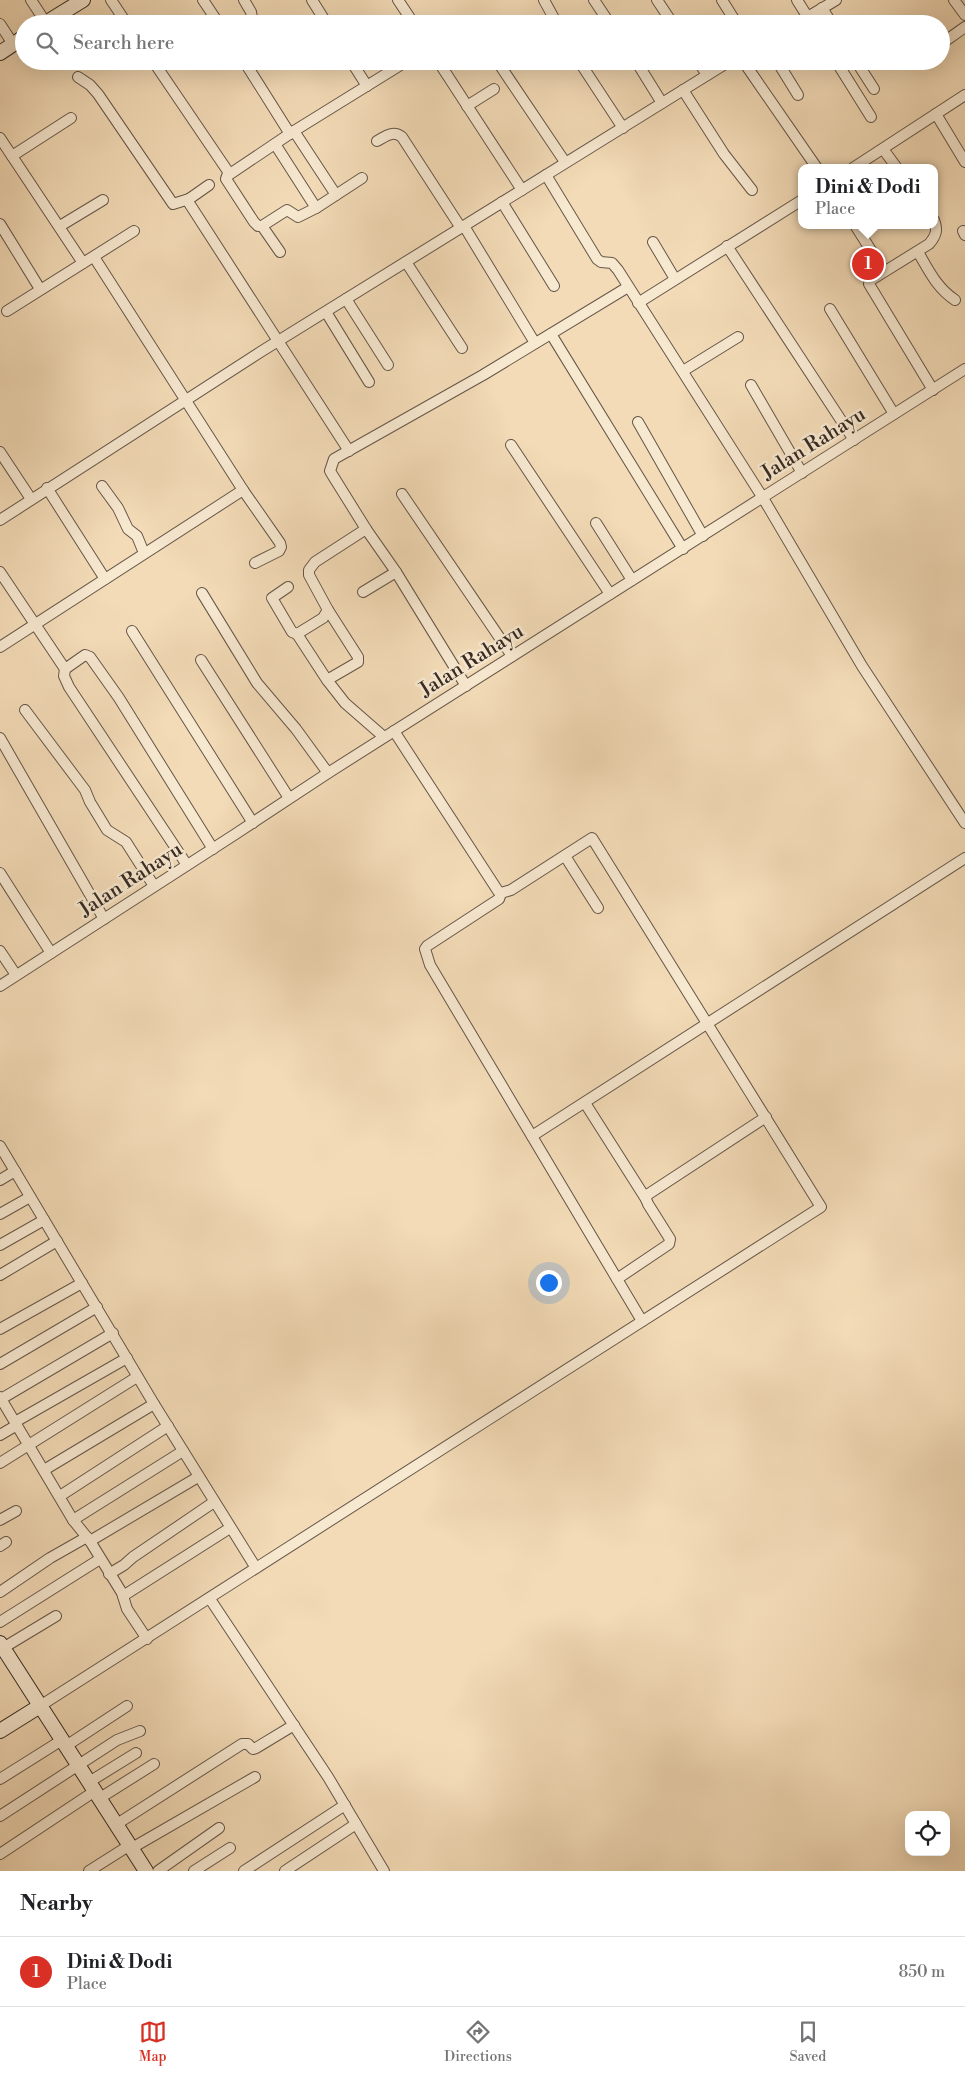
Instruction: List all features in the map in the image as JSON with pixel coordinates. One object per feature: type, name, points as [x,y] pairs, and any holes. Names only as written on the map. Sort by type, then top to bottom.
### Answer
[{"type":"street","points":[[32,0],[40,15]]},
{"type":"street","points":[[58,15],[83,0]]},
{"type":"street","points":[[111,0],[121,15]]},
{"type":"street","points":[[203,0],[213,15]]},
{"type":"street","points":[[244,0],[251,15]]},
{"type":"street","points":[[312,0],[321,15]]},
{"type":"street","points":[[398,0],[408,15]]},
{"type":"street","points":[[544,0],[552,15]]},
{"type":"street","points":[[594,0],[604,15]]},
{"type":"street","points":[[657,0],[667,15]]},
{"type":"street","points":[[722,0],[731,15]]},
{"type":"street","points":[[797,0],[807,15]]},
{"type":"street","points":[[815,15],[822,8],[836,0]]},
{"type":"street","points":[[954,0],[965,15]]},
{"type":"street","points":[[822,8],[826,15]]},
{"type":"street","points":[[0,24],[15,38]]},
{"type":"street","points":[[950,38],[965,27]]},
{"type":"street","points":[[0,52],[15,43]]},
{"type":"street","points":[[159,70],[229,173]]},
{"type":"street","points":[[250,70],[336,195]]},
{"type":"street","points":[[357,70],[367,86]]},
{"type":"street","points":[[280,252],[262,226],[258,226],[254,222],[226,179],[229,173],[393,70]]},
{"type":"street","points":[[444,70],[522,190]]},
{"type":"street","points":[[503,70],[566,162]]},
{"type":"street","points":[[586,70],[623,128]]},
{"type":"street","points":[[642,70],[662,103]]},
{"type":"street","points":[[704,70],[707,75]]},
{"type":"street","points":[[0,520],[278,341],[715,70]]},
{"type":"street","points":[[749,70],[814,164]]},
{"type":"street","points":[[783,70],[798,95]]},
{"type":"street","points":[[842,70],[871,117]]},
{"type":"street","points":[[862,70],[874,88]]},
{"type":"street","points":[[78,77],[90,85],[98,94],[173,204],[189,198],[208,185]]},
{"type":"street","points":[[467,106],[494,89]]},
{"type":"street","points":[[683,90],[724,154],[752,190]]},
{"type":"street","points":[[859,164],[965,95]]},
{"type":"street","points":[[936,114],[965,162]]},
{"type":"street","points":[[12,156],[71,118]]},
{"type":"street","points":[[377,141],[392,133],[398,133],[402,136],[416,155],[535,343]]},
{"type":"street","points":[[0,138],[83,263]]},
{"type":"street","points":[[275,144],[316,208]]},
{"type":"street","points":[[883,149],[894,164]]},
{"type":"street","points":[[546,175],[592,252],[601,262],[614,264],[763,498],[862,666],[965,823]]},
{"type":"street","points":[[262,226],[287,210],[298,217],[316,208],[362,178]]},
{"type":"street","points":[[189,198],[189,203],[348,451]]},
{"type":"street","points":[[60,226],[103,200]]},
{"type":"street","points":[[502,202],[554,286]]},
{"type":"street","points":[[638,303],[798,202]]},
{"type":"street","points":[[0,224],[40,289]]},
{"type":"street","points":[[858,229],[884,271]]},
{"type":"street","points":[[932,390],[869,286],[871,280],[929,244],[934,238],[937,229]]},
{"type":"street","points":[[7,311],[134,231]]},
{"type":"street","points":[[653,242],[676,279]]},
{"type":"street","points":[[727,246],[854,440]]},
{"type":"street","points":[[918,252],[935,282],[943,292],[955,300]]},
{"type":"street","points":[[94,257],[281,547],[279,551],[256,564]]},
{"type":"street","points":[[406,262],[462,348]]},
{"type":"street","points":[[466,686],[396,572],[366,529],[330,471],[334,459],[475,380],[628,287]]},
{"type":"street","points":[[346,299],[388,365]]},
{"type":"street","points":[[830,309],[894,414]]},
{"type":"street","points":[[326,312],[369,382]]},
{"type":"street","points":[[551,334],[683,549]]},
{"type":"street","points":[[683,371],[738,337]]},
{"type":"street","name":"Jalan Rahayu","points":[[0,986],[384,737],[965,369]]},
{"type":"street","points":[[751,385],[802,472]]},
{"type":"street","points":[[638,422],[702,536]]},
{"type":"street","points":[[511,445],[610,594]]},
{"type":"street","points":[[0,452],[31,499]]},
{"type":"street","points":[[102,486],[118,508],[128,529],[137,536],[144,553]]},
{"type":"street","points":[[47,488],[105,579]]},
{"type":"street","points":[[0,647],[243,490]]},
{"type":"street","points":[[402,494],[512,656]]},
{"type":"street","points":[[596,524],[632,580]]},
{"type":"street","points":[[327,680],[354,666],[359,660],[328,615],[310,578],[309,570],[314,562],[366,529]]},
{"type":"street","points":[[0,572],[65,669],[64,676],[69,687],[187,865]]},
{"type":"street","points":[[363,592],[396,572]]},
{"type":"street","points":[[288,587],[272,598],[292,632],[297,634],[327,680],[345,703],[384,737]]},
{"type":"street","points":[[202,593],[257,682],[296,729],[328,773]]},
{"type":"street","points":[[297,634],[328,615]]},
{"type":"street","points":[[132,631],[253,823]]},
{"type":"street","points":[[65,669],[85,655],[90,657],[124,706],[213,849]]},
{"type":"street","points":[[201,660],[289,798]]},
{"type":"street","points":[[25,710],[85,790],[107,830],[126,842],[154,886]]},
{"type":"street","points":[[0,1731],[147,1640],[256,1568],[822,1207],[592,838],[511,890],[498,891],[394,731]]},
{"type":"street","points":[[0,738],[104,919]]},
{"type":"street","points":[[565,856],[598,908]]},
{"type":"street","points":[[532,1136],[965,858]]},
{"type":"street","points":[[0,873],[51,953]]},
{"type":"street","points":[[501,892],[499,899],[427,946],[425,949],[430,966],[642,1322]]},
{"type":"street","points":[[0,950],[16,975]]},
{"type":"street","points":[[585,1102],[670,1239],[669,1244],[617,1279]]},
{"type":"street","points":[[646,1199],[652,1190],[766,1118]]},
{"type":"street","points":[[1,1149],[113,1333],[137,1377],[256,1568]]},
{"type":"street","points":[[0,1180],[15,1171]]},
{"type":"street","points":[[0,1214],[30,1196]]},
{"type":"street","points":[[0,1245],[44,1220]]},
{"type":"street","points":[[0,1275],[57,1241]]},
{"type":"street","points":[[0,1329],[82,1283]]},
{"type":"street","points":[[0,1364],[97,1307]]},
{"type":"street","points":[[113,1333],[1,1398],[73,1520],[88,1539],[123,1596],[126,1607],[147,1640]]},
{"type":"street","points":[[0,1435],[16,1423],[127,1358]]},
{"type":"street","points":[[0,1463],[137,1377]]},
{"type":"street","points":[[44,1470],[154,1404]]},
{"type":"street","points":[[60,1496],[168,1426]]},
{"type":"street","points":[[73,1520],[183,1451]]},
{"type":"street","points":[[0,1592],[50,1558],[88,1539],[198,1477]]},
{"type":"street","points":[[109,1574],[214,1502]]},
{"type":"street","points":[[0,1520],[16,1511]]},
{"type":"street","points":[[123,1596],[230,1528]]},
{"type":"street","points":[[0,1622],[100,1559]]},
{"type":"street","points":[[210,1599],[294,1725],[384,1871]]},
{"type":"street","points":[[56,1616],[2,1646],[148,1871],[219,1828]]},
{"type":"street","points":[[0,1779],[127,1706]]},
{"type":"street","points":[[117,1824],[242,1744],[248,1744],[253,1749],[256,1748],[294,1725]]},
{"type":"street","points":[[0,1816],[117,1740],[140,1731]]},
{"type":"street","points":[[0,1854],[95,1790],[136,1753]]},
{"type":"street","points":[[95,1790],[154,1764]]},
{"type":"street","points":[[89,1871],[256,1776]]},
{"type":"street","points":[[244,1871],[345,1805]]},
{"type":"street","points":[[285,1871],[356,1824]]},
{"type":"street","points":[[194,1871],[230,1848]]},
{"type":"place","name":"Dini & Dodi","points":[[868,264]]}]
